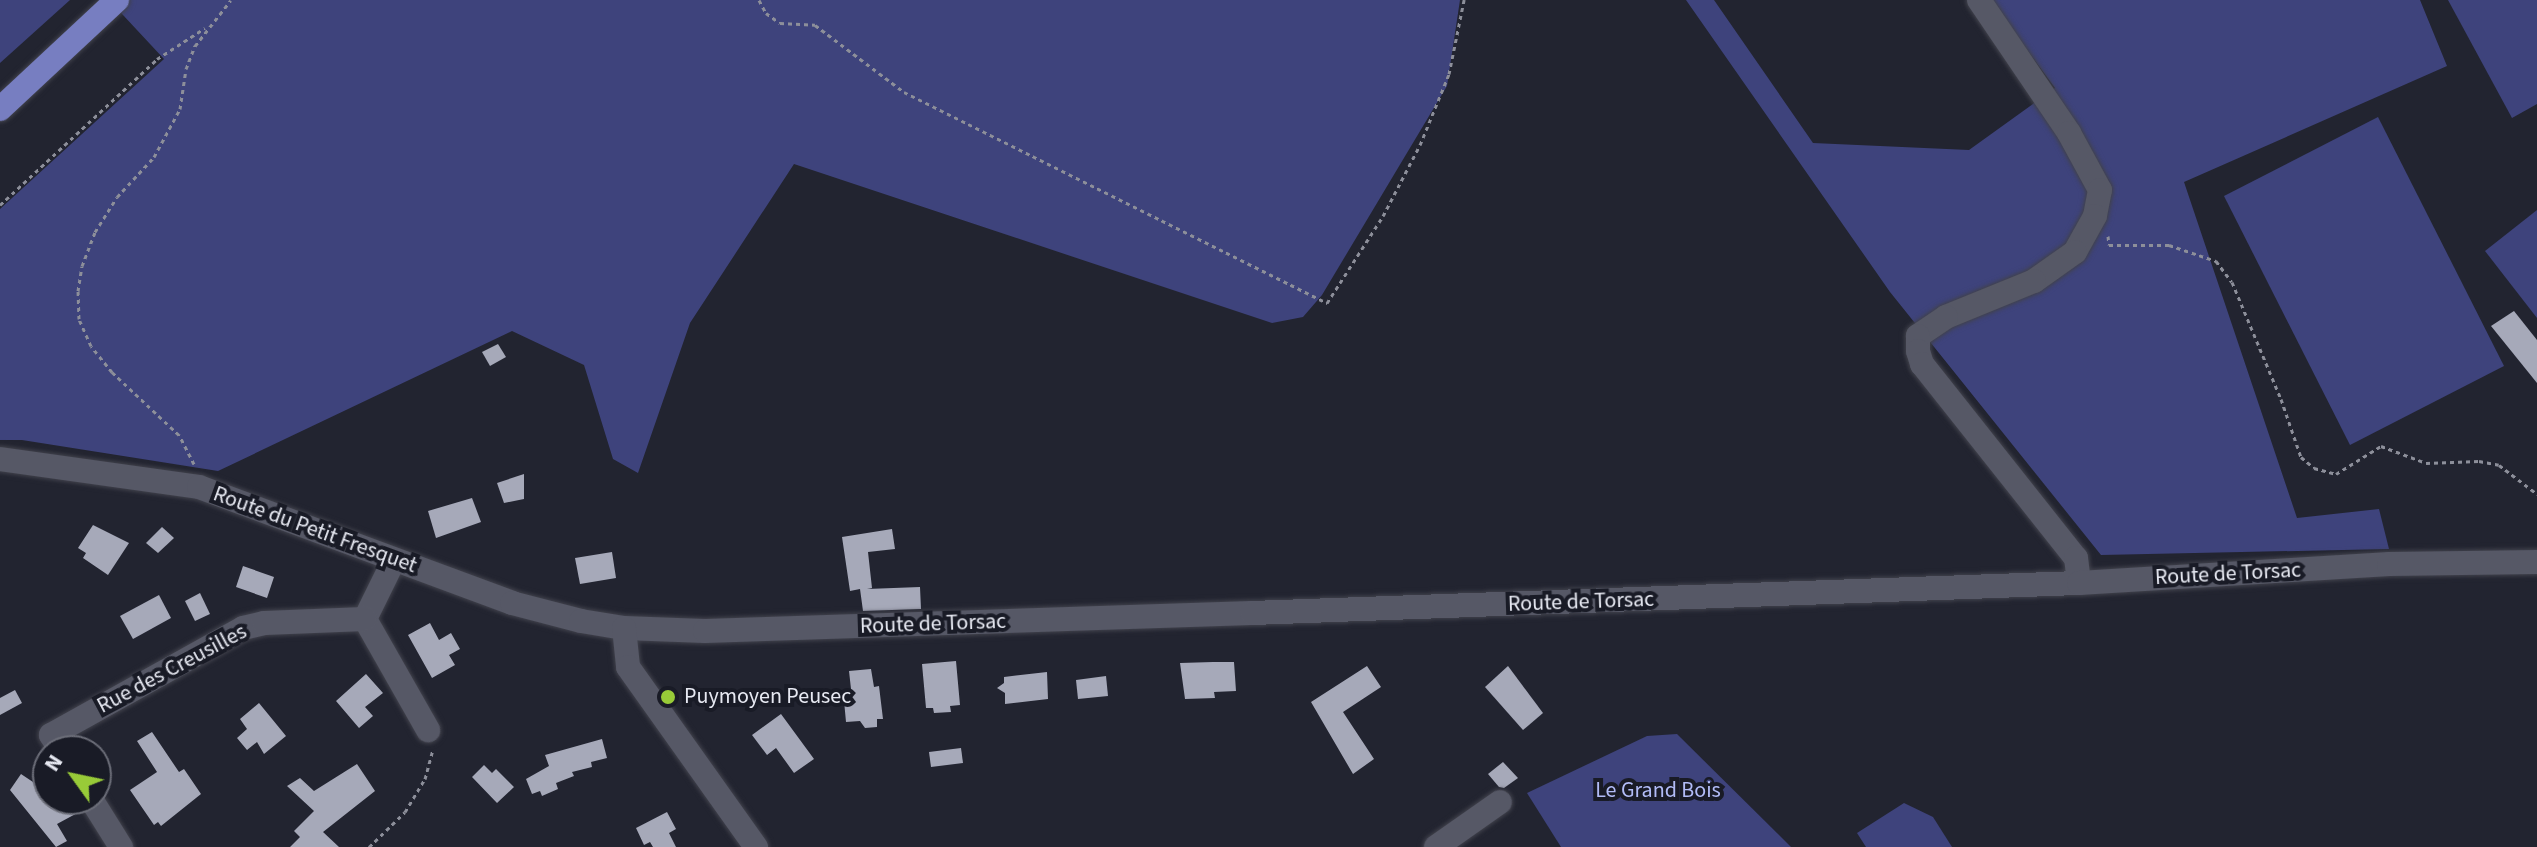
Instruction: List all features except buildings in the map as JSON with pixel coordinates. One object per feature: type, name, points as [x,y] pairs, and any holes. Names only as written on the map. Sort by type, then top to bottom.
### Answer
[{"type":"main road","points":[[0,109],[117,0]]},
{"type":"street","points":[[1979,0],[2069,133],[2100,190],[2095,216],[2075,252],[2034,281],[1946,317],[1918,336],[1918,351],[1922,364],[2076,558],[2079,583]]},
{"type":"street","name":"Route du Petit Fresquet","points":[[0,459],[199,487],[512,603],[581,621],[624,628]]},
{"type":"street","points":[[394,560],[365,619],[428,730]]},
{"type":"street","name":"Route de Torsac","points":[[624,628],[705,631],[2079,583],[2389,564],[2537,562]]},
{"type":"street","name":"Rue des Creusilles","points":[[51,735],[243,628],[264,623],[365,619]]},
{"type":"street","points":[[624,628],[628,667],[756,847]]},
{"type":"street","points":[[1436,847],[1500,802]]},
{"type":"street","points":[[101,815],[121,847]]},
{"type":"path","points":[[199,487],[193,461],[179,435],[112,372],[91,346],[79,319],[78,291],[82,266],[95,232],[117,197],[154,157],[180,109],[186,69],[209,26],[231,0]]},
{"type":"path","points":[[759,0],[766,13],[780,23],[815,25],[904,92],[1327,303],[1383,216],[1420,145],[1449,74],[1464,0]]},
{"type":"path","points":[[0,205],[157,59],[209,26]]},
{"type":"path","points":[[2108,234],[2109,245],[2169,245],[2216,261],[2232,282],[2281,399],[2301,457],[2314,468],[2336,474],[2381,446],[2426,463],[2479,461],[2499,465],[2537,494]]},
{"type":"path","points":[[369,847],[405,812],[425,779],[434,755],[428,730]]},
{"type":"green space","points":[[0,0],[70,0],[0,63]]},
{"type":"green space","points":[[109,0],[1460,0],[1447,86],[1322,295],[1303,317],[1272,323],[794,164],[690,323],[638,473],[613,459],[584,365],[512,331],[218,471],[22,440],[0,440],[0,209],[164,59]]},
{"type":"green space","points":[[1686,0],[1714,0],[1813,143],[1969,150],[2055,88],[1991,0],[2420,0],[2447,66],[2184,182],[2297,518],[2379,509],[2389,549],[2101,555],[1890,292]]},
{"type":"green space","points":[[2448,0],[2537,0],[2537,104],[2512,118]]},
{"type":"green space","points":[[2378,117],[2504,366],[2350,445],[2224,196]]},
{"type":"green space","points":[[2537,210],[2537,318],[2485,251]]},
{"type":"green space","name":"Le Grand Bois","points":[[1677,734],[1791,847],[1561,847],[1527,793],[1647,736]]},
{"type":"green space","points":[[1904,803],[1933,817],[1952,847],[1866,847],[1857,833]]},
{"type":"place","name":"Puymoyen Peusec","points":[[668,697]]}]
